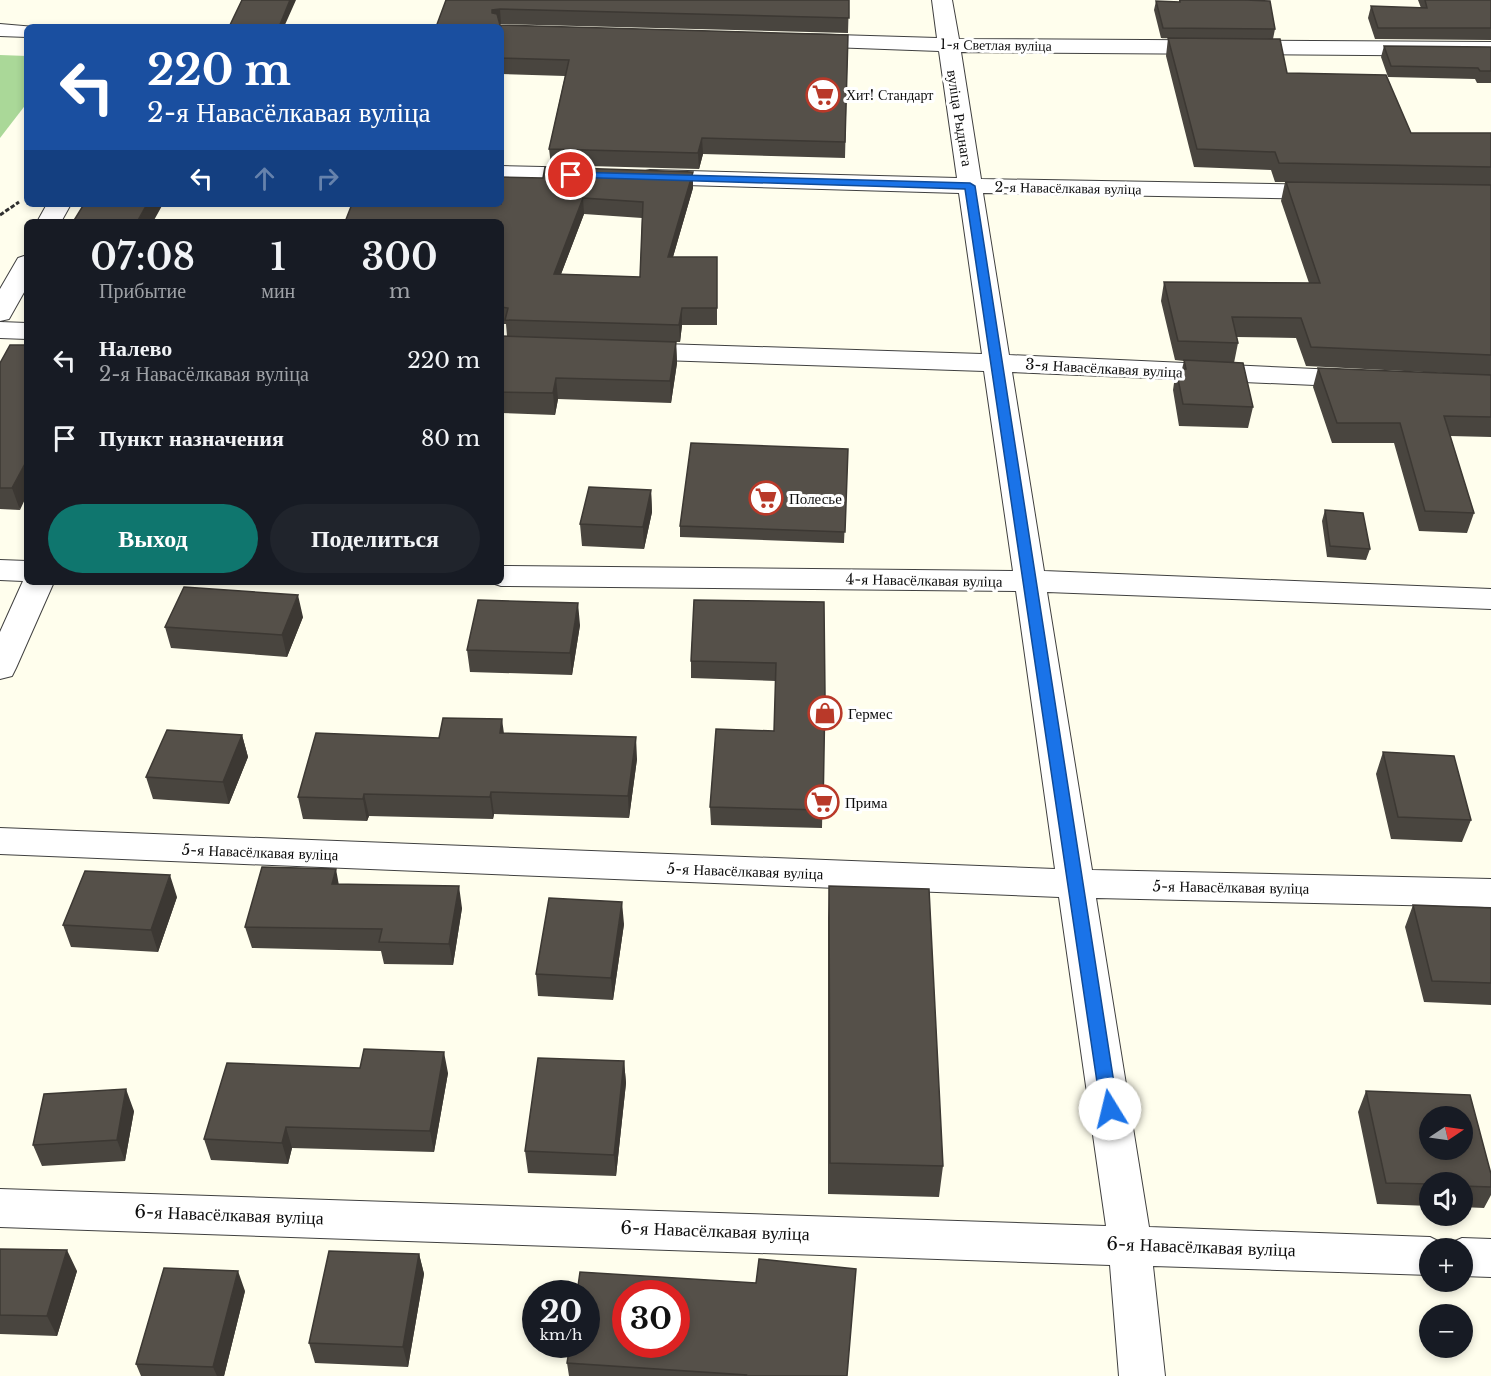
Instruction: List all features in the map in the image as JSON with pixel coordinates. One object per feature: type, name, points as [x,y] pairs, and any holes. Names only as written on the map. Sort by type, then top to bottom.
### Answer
[{"type":"street","name":"вуліца Рыднага","points":[[942,0],[1130,1245],[1142,1376]]},
{"type":"street","points":[[0,30],[24,31]]},
{"type":"street","name":"1-я Светлая вуліца","points":[[779,39],[948,45],[1491,49]]},
{"type":"street","name":"2-я Навасёлкавая вуліца","points":[[504,173],[970,186],[1349,193]]},
{"type":"street","points":[[0,313],[24,269]]},
{"type":"street","points":[[0,330],[24,331]]},
{"type":"street","name":"3-я Навасёлкавая вуліца","points":[[607,350],[996,363],[1385,380]]},
{"type":"street","points":[[0,570],[24,571]]},
{"type":"street","name":"4-я Навасёлкавая вуліца","points":[[504,576],[1030,581],[1491,599]]},
{"type":"street","points":[[0,668],[37,585]]},
{"type":"street","name":"5-я Навасёлкавая вуліца","points":[[0,841],[1075,884],[1491,893]]},
{"type":"street","name":"6-я Навасёлкавая вуліца","points":[[0,1208],[1419,1256]]},
{"type":"street","points":[[1473,1257],[1491,1258]]},
{"type":"path","points":[[0,215],[24,199]]},
{"type":"green space","points":[[0,55],[24,56],[24,107],[0,138]]},
{"type":"building","points":[[242,0],[290,0],[280,24],[230,24]]},
{"type":"building","points":[[446,0],[849,0],[849,18],[500,9],[492,10],[492,13],[497,14],[500,24],[437,24]]},
{"type":"building","points":[[1180,0],[1270,1],[1275,29],[1163,28],[1156,1],[1180,2]]},
{"type":"building","points":[[1425,0],[1491,0],[1491,28],[1378,28],[1371,6],[1427,8]]},
{"type":"building","points":[[504,25],[848,35],[845,142],[702,138],[698,153],[549,149],[569,60],[504,58]]},
{"type":"building","points":[[1168,38],[1280,39],[1287,73],[1386,75],[1411,133],[1491,133],[1491,167],[1279,163],[1275,152],[1197,149]]},
{"type":"building","points":[[1384,46],[1491,47],[1491,71],[1480,71],[1478,68],[1391,66]]},
{"type":"building","points":[[545,167],[693,172],[668,257],[717,257],[717,308],[682,308],[679,325],[505,320],[508,308],[504,307],[504,219],[346,219],[351,207],[504,207],[504,177],[543,178]],"holes":[[[583,198],[643,202],[640,277],[554,274]]]},
{"type":"building","points":[[1286,182],[1491,185],[1491,355],[1311,347],[1301,318],[1232,317],[1238,343],[1178,341],[1164,282],[1320,283]]},
{"type":"building","points":[[82,207],[145,207],[139,219],[75,219]]},
{"type":"building","points":[[504,336],[676,342],[670,381],[556,378],[553,393],[504,392]]},
{"type":"building","points":[[10,345],[24,345],[24,466],[12,488],[0,488],[0,363]]},
{"type":"building","points":[[1184,360],[1243,363],[1253,407],[1183,404],[1176,369],[1186,369]]},
{"type":"building","points":[[1318,368],[1491,375],[1491,417],[1444,416],[1474,513],[1425,511],[1400,423],[1337,423]]},
{"type":"building","name":"Полесье","points":[[691,443],[848,449],[845,532],[680,526]]},
{"type":"building","points":[[589,487],[651,490],[643,527],[580,524]]},
{"type":"building","points":[[1325,510],[1363,513],[1370,549],[1330,546]]},
{"type":"building","points":[[184,587],[298,595],[282,635],[165,627]]},
{"type":"building","points":[[478,600],[578,603],[570,653],[467,650]]},
{"type":"building","points":[[694,600],[824,602],[823,810],[710,807],[716,729],[774,731],[776,663],[691,661]]},
{"type":"building","points":[[443,718],[502,719],[500,733],[636,737],[628,796],[491,792],[490,797],[364,794],[363,799],[298,797],[316,733],[439,738]]},
{"type":"building","points":[[167,730],[242,735],[223,782],[146,777]]},
{"type":"building","points":[[1383,752],[1454,756],[1471,820],[1398,817]]},
{"type":"building","points":[[262,867],[336,869],[332,884],[459,886],[449,944],[379,942],[382,929],[245,927]]},
{"type":"building","points":[[85,871],[170,875],[151,930],[63,925]]},
{"type":"building","points":[[829,886],[929,889],[943,1166],[830,1163]]},
{"type":"building","points":[[549,898],[622,902],[611,978],[536,974]]},
{"type":"building","points":[[1413,905],[1491,908],[1491,983],[1432,981]]},
{"type":"building","points":[[364,1049],[444,1052],[430,1131],[286,1127],[282,1143],[204,1139],[227,1063],[360,1068]]},
{"type":"building","points":[[538,1058],[624,1061],[614,1155],[525,1151]]},
{"type":"building","points":[[126,1089],[117,1140],[33,1145],[44,1094]]},
{"type":"building","points":[[1366,1091],[1470,1095],[1473,1106],[1419,1106],[1419,1160],[1473,1160],[1473,1106],[1491,1174],[1491,1187],[1473,1186],[1473,1172],[1419,1172],[1419,1184],[1386,1183]]},
{"type":"building","points":[[0,1249],[67,1250],[47,1316],[0,1315]]},
{"type":"building","points":[[329,1251],[419,1254],[403,1347],[309,1343]]},
{"type":"building","points":[[759,1259],[856,1269],[847,1376],[745,1376],[567,1363],[568,1358],[600,1358],[600,1280],[579,1280],[580,1272],[756,1283]]},
{"type":"building","points":[[164,1268],[238,1271],[213,1367],[136,1364]]},
{"type":"place","name":"Хит! Стандарт","points":[[823,95]]},
{"type":"place","name":"Полесье","points":[[766,498]]},
{"type":"place","name":"Гермес","points":[[825,713]]},
{"type":"place","name":"Прима","points":[[822,802]]},
{"type":"route","points":[[571,175],[970,186],[1110,1109]]}]
